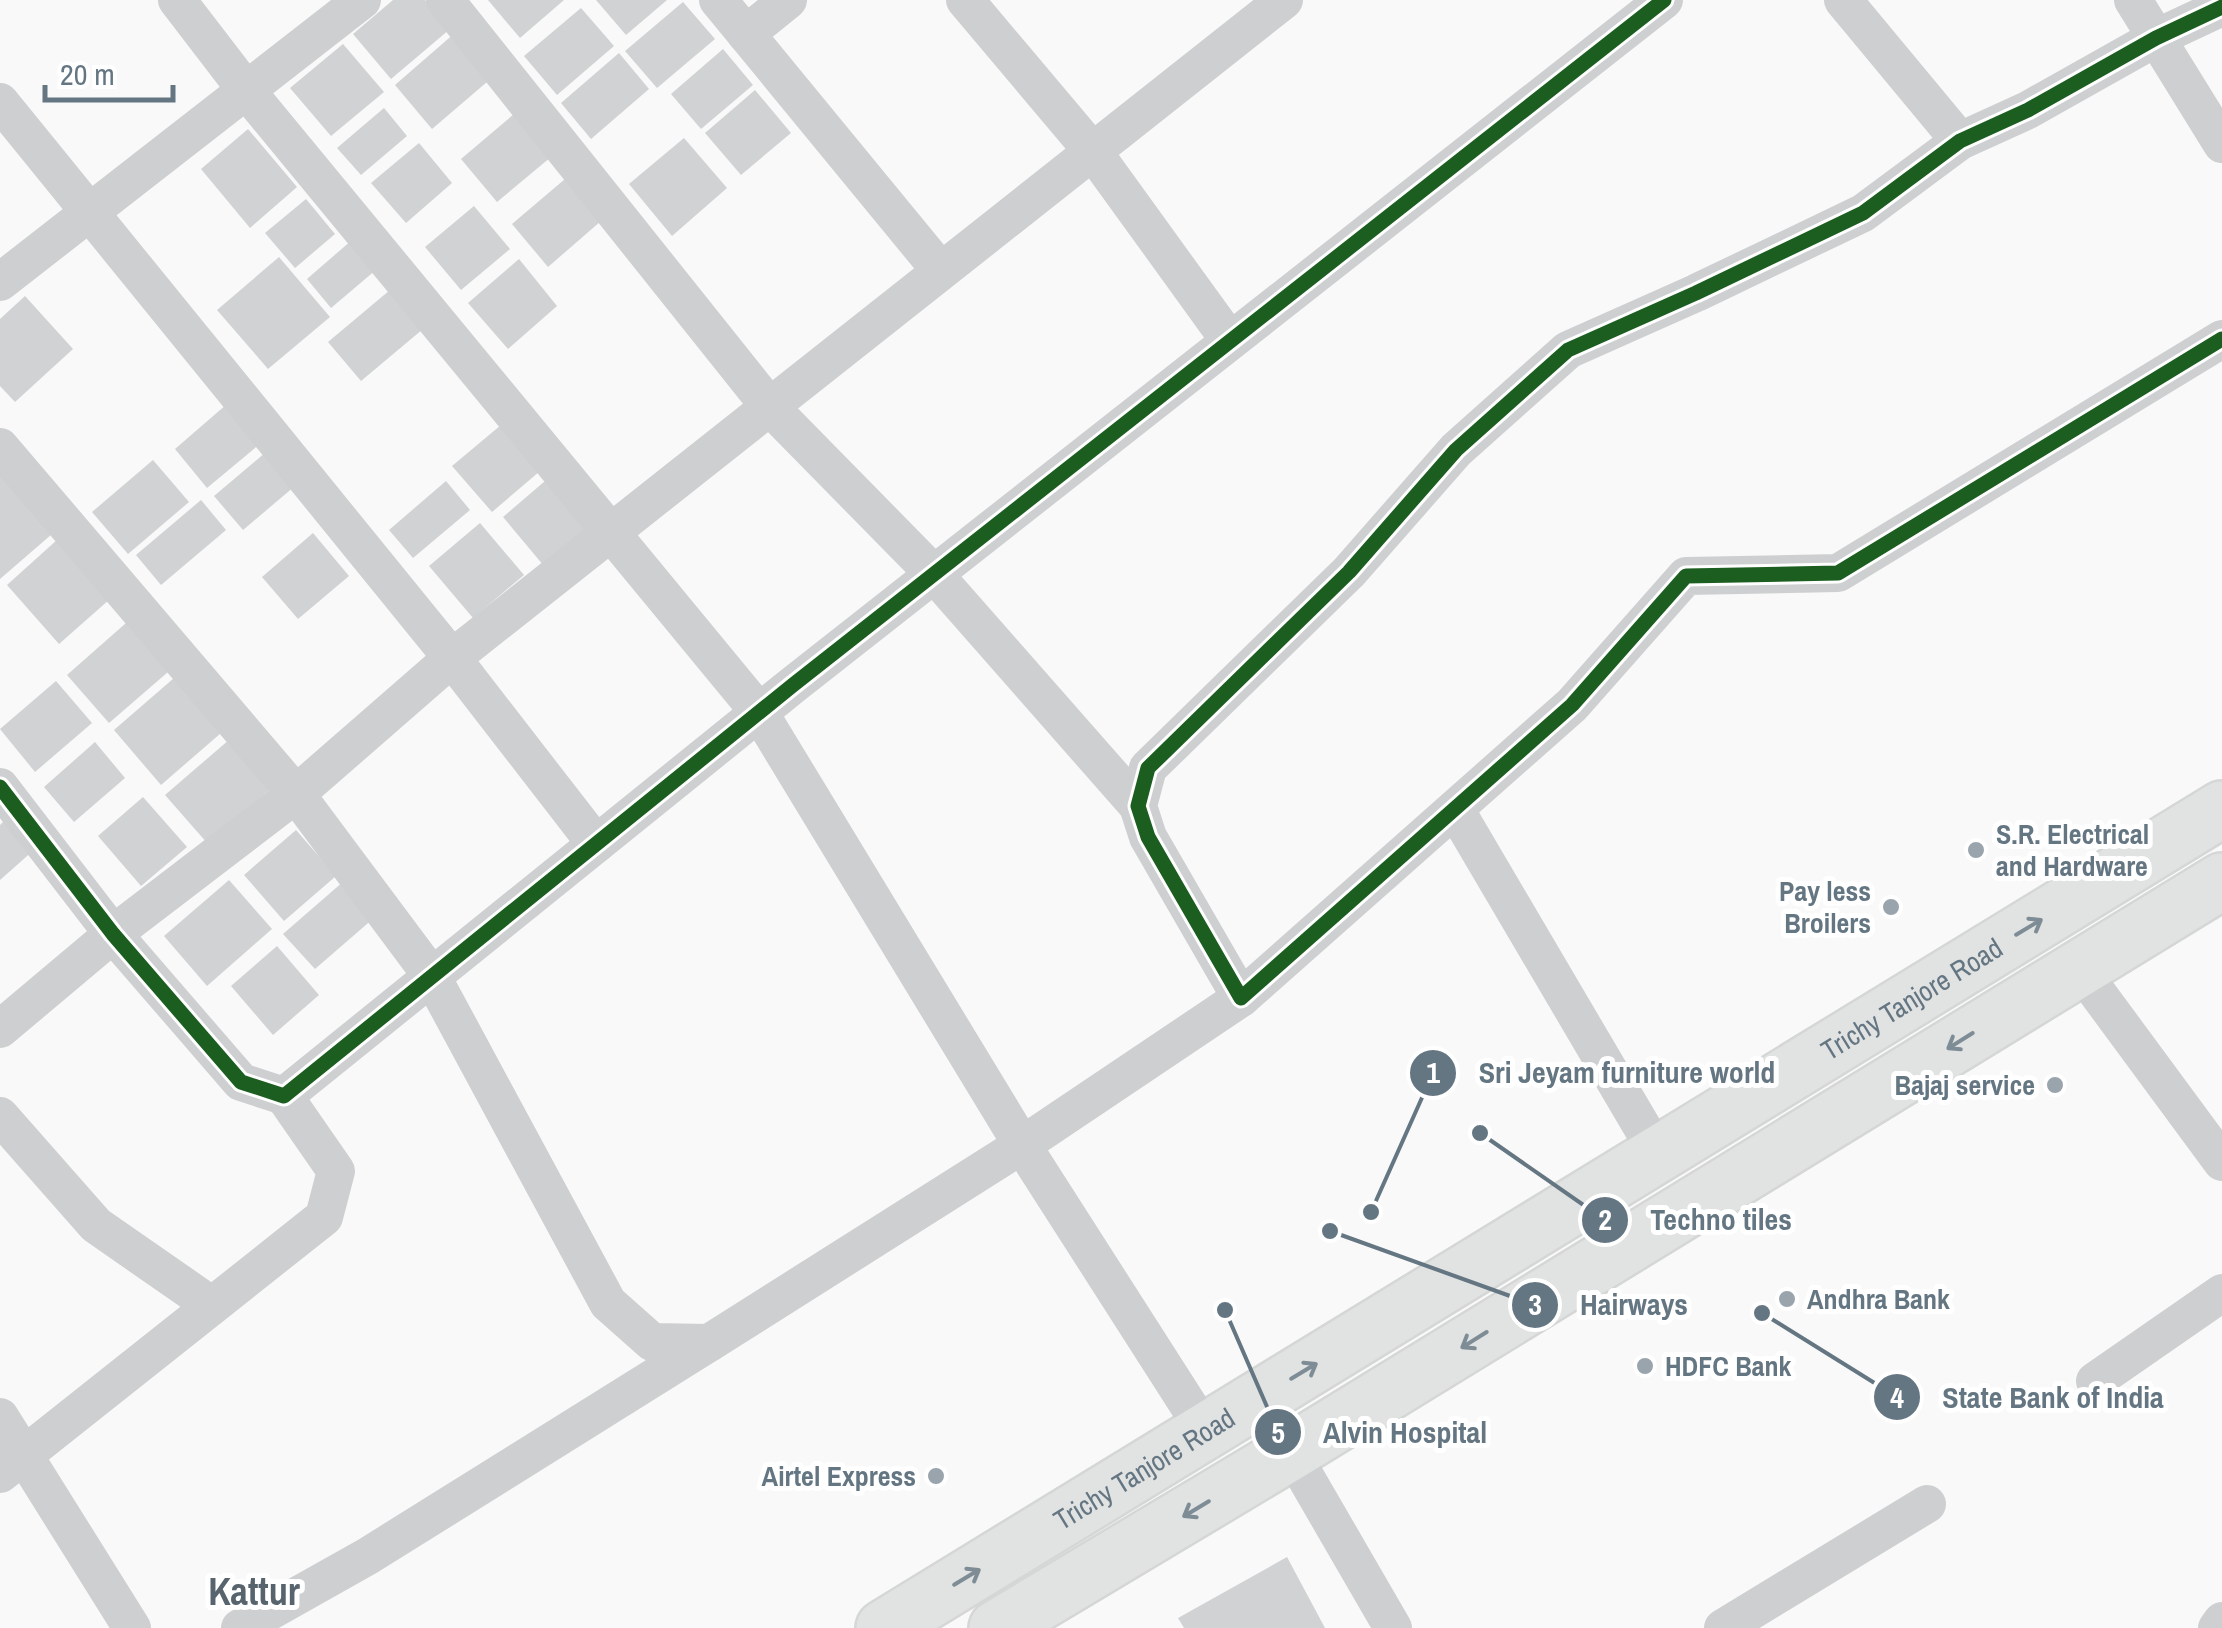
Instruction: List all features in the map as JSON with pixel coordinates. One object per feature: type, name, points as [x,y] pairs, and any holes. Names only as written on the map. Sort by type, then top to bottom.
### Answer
[{"type":"highway","name":"Trichy Tanjore Road","points":[[884,1628],[2222,808]]},
{"type":"highway","points":[[997,1628],[2222,881]]},
{"type":"street","points":[[178,0],[246,90],[759,712],[1022,1145],[1205,1432]]},
{"type":"street","points":[[0,282],[362,0]]},
{"type":"street","points":[[445,0],[769,406],[934,574],[1138,806],[1148,838],[1241,998]]},
{"type":"street","points":[[718,0],[940,270]]},
{"type":"street","points":[[746,34],[788,0]]},
{"type":"street","points":[[965,0],[1094,153],[1230,341]]},
{"type":"street","points":[[0,1029],[112,934],[296,794],[452,658],[1284,0]]},
{"type":"street","points":[[284,1096],[759,712],[1664,0]]},
{"type":"street","points":[[1842,0],[1960,141]]},
{"type":"street","points":[[2134,0],[2222,144]]},
{"type":"street","points":[[1138,806],[1148,768],[1349,572],[1456,450],[1568,350],[1863,213],[1960,141],[2028,110],[2156,38],[2222,7]]},
{"type":"street","points":[[0,102],[452,658],[596,844]]},
{"type":"street","points":[[240,1628],[368,1556],[708,1343],[1022,1145],[1241,998],[1572,704],[1686,576],[1838,574],[2222,339]]},
{"type":"street","points":[[0,447],[296,794],[431,975],[608,1304],[652,1342],[708,1343]]},
{"type":"street","points":[[0,787],[112,934],[241,1082],[284,1096],[336,1171],[324,1218],[12,1464]]},
{"type":"street","points":[[1455,808],[1658,1154]]},
{"type":"street","points":[[2079,968],[2222,1162]]},
{"type":"street","points":[[0,1116],[96,1225],[211,1306]]},
{"type":"street","points":[[2095,1381],[2222,1293]]},
{"type":"street","points":[[0,1418],[12,1464],[132,1628]]},
{"type":"street","points":[[1291,1452],[1393,1628]]},
{"type":"street","points":[[1723,1628],[1927,1504]]},
{"type":"street","points":[[2217,1628],[2222,1622]]},
{"type":"building","points":[[393,0],[425,0],[450,29],[391,79],[353,34]]},
{"type":"building","points":[[488,0],[564,0],[520,38]]},
{"type":"building","points":[[596,0],[667,0],[626,35]]},
{"type":"building","points":[[683,2],[715,39],[657,88],[625,51]]},
{"type":"building","points":[[581,8],[614,46],[557,95],[524,56]]},
{"type":"building","points":[[456,32],[494,76],[432,129],[395,85]]},
{"type":"building","points":[[343,44],[384,92],[331,136],[290,88]]},
{"type":"building","points":[[723,49],[753,85],[701,129],[671,94]]},
{"type":"building","points":[[619,53],[649,89],[591,139],[561,103]]},
{"type":"building","points":[[755,90],[791,133],[741,175],[705,133]]},
{"type":"building","points":[[384,108],[407,136],[361,175],[337,148]]},
{"type":"building","points":[[514,114],[551,157],[497,202],[461,159]]},
{"type":"building","points":[[248,129],[297,187],[250,228],[201,169]]},
{"type":"building","points":[[684,138],[727,188],[672,236],[629,184]]},
{"type":"building","points":[[419,143],[452,183],[406,223],[371,183]]},
{"type":"building","points":[[565,179],[601,221],[548,267],[512,224]]},
{"type":"building","points":[[306,199],[335,234],[295,268],[265,233]]},
{"type":"building","points":[[474,206],[510,249],[461,290],[425,247]]},
{"type":"building","points":[[352,240],[377,269],[331,308],[307,279]]},
{"type":"building","points":[[279,257],[330,317],[268,369],[217,310]]},
{"type":"building","points":[[519,259],[557,306],[508,349],[468,303]]},
{"type":"building","points":[[390,290],[423,329],[361,381],[328,342]]},
{"type":"building","points":[[25,296],[73,349],[15,402],[0,386],[0,319]]},
{"type":"building","points":[[227,404],[261,443],[207,488],[175,449]]},
{"type":"building","points":[[507,420],[546,466],[492,512],[452,466]]},
{"type":"building","points":[[266,452],[295,486],[243,530],[214,496]]},
{"type":"building","points":[[153,460],[189,502],[128,554],[92,512]]},
{"type":"building","points":[[0,474],[52,534],[0,579]]},
{"type":"building","points":[[446,481],[470,510],[413,558],[389,530]]},
{"type":"building","points":[[545,481],[587,530],[544,566],[503,517]]},
{"type":"building","points":[[201,500],[226,530],[161,585],[136,555]]},
{"type":"building","points":[[480,523],[524,575],[473,618],[429,566]]},
{"type":"building","points":[[313,533],[349,576],[298,619],[262,577]]},
{"type":"building","points":[[58,539],[110,599],[59,644],[7,585]]},
{"type":"building","points":[[126,623],[168,672],[109,723],[67,675]]},
{"type":"building","points":[[174,678],[221,733],[161,785],[114,730]]},
{"type":"building","points":[[56,681],[92,723],[35,772],[0,729]]},
{"type":"building","points":[[230,739],[272,788],[208,844],[165,795]]},
{"type":"building","points":[[95,742],[125,778],[74,822],[44,787]]},
{"type":"building","points":[[143,797],[187,847],[141,886],[98,836]]},
{"type":"building","points":[[8,817],[35,849],[0,880],[0,825]]},
{"type":"building","points":[[296,830],[336,876],[284,921],[244,875]]},
{"type":"building","points":[[229,880],[272,929],[207,986],[164,936]]},
{"type":"building","points":[[344,881],[375,917],[315,969],[283,934]]},
{"type":"building","points":[[277,946],[319,995],[273,1035],[231,986]]},
{"type":"building","points":[[1287,1557],[1325,1628],[1184,1628],[1178,1618]]},
{"type":"cycle path","points":[[0,787],[113,934],[241,1082],[284,1096],[793,685],[1664,0]]},
{"type":"cycle path","points":[[2222,7],[2156,38],[2028,110],[1960,141],[1863,213],[1568,350],[1456,450],[1349,572],[1148,768],[1138,806],[1148,837],[1241,998],[1572,705],[1686,576],[1838,573],[2222,339]]},
{"type":"place","name":"S.R. Electrical and Hardware","points":[[1976,850]]},
{"type":"place","name":"Pay less Broilers","points":[[1891,907]]},
{"type":"place","name":"Bajaj service","points":[[2055,1085]]},
{"type":"place","name":"Techno tiles","points":[[1480,1133]]},
{"type":"place","name":"Sri Jeyam furniture world","points":[[1371,1212]]},
{"type":"place","name":"Hairways","points":[[1330,1231]]},
{"type":"place","name":"Andhra Bank","points":[[1787,1299]]},
{"type":"place","name":"Alvin Hospital","points":[[1225,1310]]},
{"type":"place","name":"State Bank of India","points":[[1762,1313]]},
{"type":"place","name":"HDFC Bank","points":[[1645,1366]]},
{"type":"place","name":"Airtel Express","points":[[936,1476]]},
{"type":"district","name":"Kattur","points":[[254,1592]]}]
